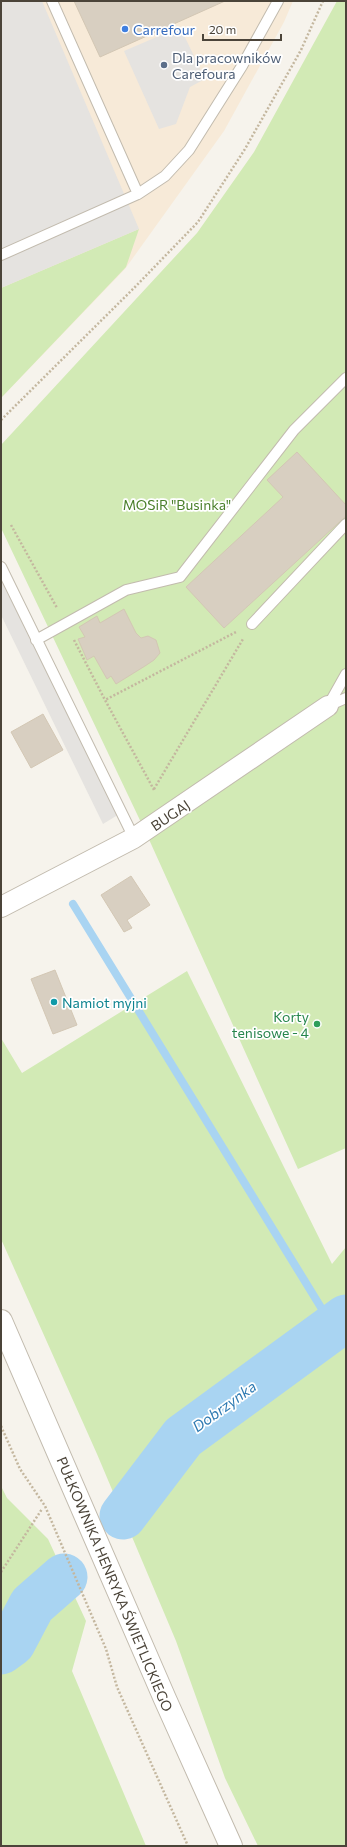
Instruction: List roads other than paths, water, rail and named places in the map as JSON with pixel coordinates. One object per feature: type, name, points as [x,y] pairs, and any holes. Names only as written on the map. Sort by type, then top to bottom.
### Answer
[{"type":"street","name":"BUGAJ","points":[[1,907],[134,838],[337,702]]},
{"type":"street","name":"PUŁKOWNIKA HENRYKA ŚWIETLICKIEGO","points":[[1,1321],[165,1699],[231,1846]]},
{"type":"lane","points":[[52,1],[138,194]]},
{"type":"lane","points":[[1,255],[138,194],[165,176],[189,150],[242,66],[278,1]]},
{"type":"lane","points":[[36,640],[126,590],[180,577],[294,430],[346,378]]},
{"type":"lane","points":[[252,624],[346,524]]},
{"type":"lane","points":[[1,567],[134,838]]},
{"type":"lane","points":[[337,702],[346,674]]},
{"type":"waterway","points":[[73,904],[333,1327]]},
{"type":"waterway","name":"Dobrzynka","points":[[123,1516],[183,1437],[346,1318]]},
{"type":"waterway","name":"Dobrzynka","points":[[1,1651],[12,1643],[32,1605],[64,1577]]},
{"type":"place","name":"Carrefour","points":[[125,29]]},
{"type":"place","name":"Dla pracowników Carefoura","points":[[164,65]]},
{"type":"place","name":"Namiot myjni","points":[[54,1002]]},
{"type":"place","name":"Korty tenisowe - 4","points":[[317,1024]]},
{"type":"park label","name":"MOSiR \"Businka\"","points":[[177,504]]}]
